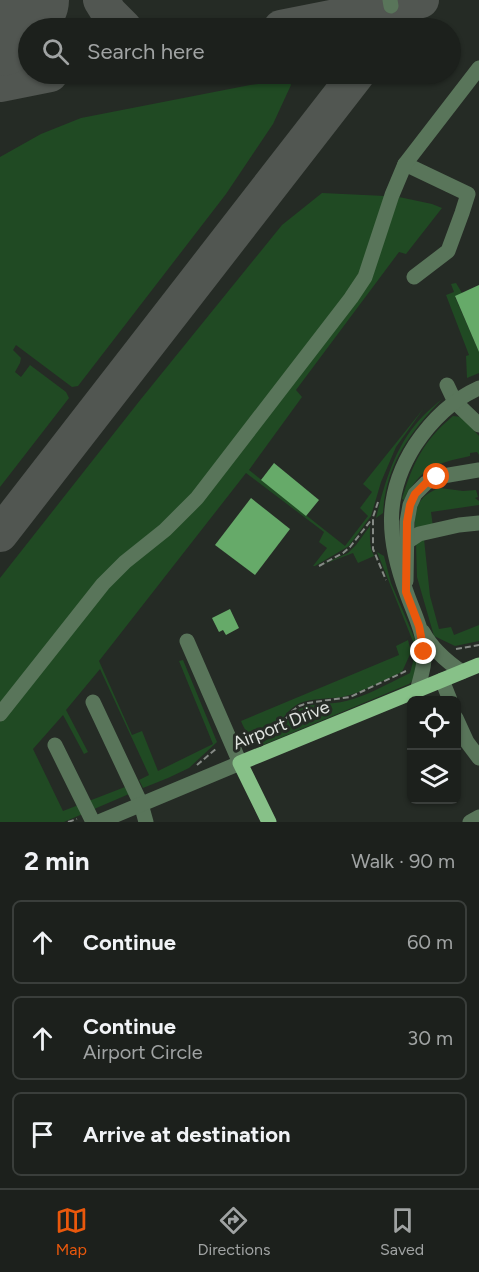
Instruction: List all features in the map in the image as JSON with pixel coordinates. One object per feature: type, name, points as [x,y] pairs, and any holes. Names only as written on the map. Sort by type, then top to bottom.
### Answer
[{"type":"main road","name":"Airport Drive","points":[[240,763],[479,665]]},
{"type":"main road","points":[[240,763],[269,822]]},
{"type":"street","points":[[0,714],[103,584],[125,562],[165,530],[197,498],[351,298],[365,278],[395,187],[405,164],[479,68]]},
{"type":"street","points":[[405,164],[468,194],[448,251],[414,277]]},
{"type":"street","points":[[447,386],[455,402],[479,425]]},
{"type":"street","points":[[417,691],[424,662],[424,646],[394,557],[392,504],[399,475],[424,432],[455,402],[479,388]]},
{"type":"street","points":[[406,592],[407,522],[415,494],[426,483],[437,477],[479,470]]},
{"type":"street","points":[[407,542],[419,534],[479,523]]},
{"type":"street","points":[[419,603],[419,626],[429,643],[448,663],[462,672]]},
{"type":"street","points":[[187,641],[240,763]]},
{"type":"street","points":[[442,680],[448,696]]},
{"type":"street","points":[[93,702],[141,804],[146,822]]},
{"type":"street","points":[[461,729],[479,758]]},
{"type":"street","points":[[55,745],[93,822]]},
{"type":"street","name":"Airport Drive","points":[[100,822],[240,763]]},
{"type":"street","points":[[470,822],[479,817]]},
{"type":"path","points":[[319,566],[343,554],[351,547],[373,517]]},
{"type":"path","points":[[449,647],[456,649],[479,645]]},
{"type":"path","points":[[271,736],[299,706],[350,697],[405,673],[409,668]]},
{"type":"path","points":[[244,734],[253,740],[263,739]]},
{"type":"green space","points":[[250,85],[291,85],[273,124],[226,194],[78,386],[72,387],[16,345],[13,350],[21,358],[15,372],[21,377],[30,365],[66,392],[69,398],[0,487],[0,157],[41,134],[81,118]]},
{"type":"green space","points":[[322,193],[385,196],[357,279],[187,502],[0,706],[0,578],[282,225]]},
{"type":"green space","points":[[399,197],[442,208],[406,254],[399,252],[296,390],[302,397],[249,470],[345,546],[368,516],[360,508],[372,492],[363,484],[424,408],[396,447],[381,482],[371,516],[349,546],[313,566],[327,548],[319,542],[324,532],[246,473],[99,661],[132,735],[142,731],[158,771],[213,744],[179,661],[183,660],[217,742],[189,768],[143,788],[139,780],[149,775],[100,669],[66,710],[88,752],[84,754],[63,715],[33,749],[63,811],[125,787],[129,794],[64,822],[0,822],[0,722],[108,585],[159,541],[370,279]]},
{"type":"green space","points":[[456,283],[462,293],[455,297],[479,352],[479,373],[467,378],[466,356],[469,355],[446,295],[454,292],[451,284]]},
{"type":"green space","points":[[442,399],[419,424],[401,451],[389,480],[383,513],[376,518],[383,490],[399,450],[414,426]]},
{"type":"green space","points":[[453,416],[462,417],[479,436],[479,455],[477,452],[470,453],[470,456],[447,461],[431,468],[417,480],[404,500],[402,499],[420,453],[434,434]]},
{"type":"green space","points":[[440,488],[476,490],[478,497],[475,498],[479,501],[479,505],[431,512],[433,527],[415,529],[419,503],[427,494]]},
{"type":"green space","points":[[370,526],[374,556],[358,563],[353,553],[319,566],[348,553]]},
{"type":"green space","points":[[424,539],[430,596],[439,629],[451,627],[454,635],[479,625],[479,641],[455,646],[434,636],[417,577],[416,542]]},
{"type":"green space","points":[[377,552],[384,556],[391,583],[420,651],[416,649]]},
{"type":"green space","points":[[408,640],[411,652],[402,672],[350,695],[300,703],[288,712],[274,728],[263,735],[253,736],[245,729],[241,721],[399,655],[396,646]]},
{"type":"green space","points":[[420,657],[414,679],[409,684],[263,745],[257,745],[257,742],[278,733],[289,718],[300,709],[311,705],[346,701],[369,693],[410,673],[414,658]]},
{"type":"building","points":[[479,285],[479,352],[455,296]]},
{"type":"building","points":[[274,463],[319,500],[306,516],[261,480]]},
{"type":"building","points":[[251,498],[290,529],[255,575],[215,545]]},
{"type":"building","points":[[230,609],[239,628],[226,635],[223,630],[219,632],[212,618]]},
{"type":"taxiway","points":[[101,0],[114,18]]},
{"type":"taxiway","points":[[331,18],[421,0]]},
{"type":"taxiway","points":[[0,84],[18,80]]},
{"type":"taxiway","points":[[0,534],[349,84]]},
{"type":"runway","points":[[0,30],[23,0]]},
{"type":"route","points":[[424,652],[419,626],[406,592],[407,522],[415,494],[426,483],[437,477]]}]
